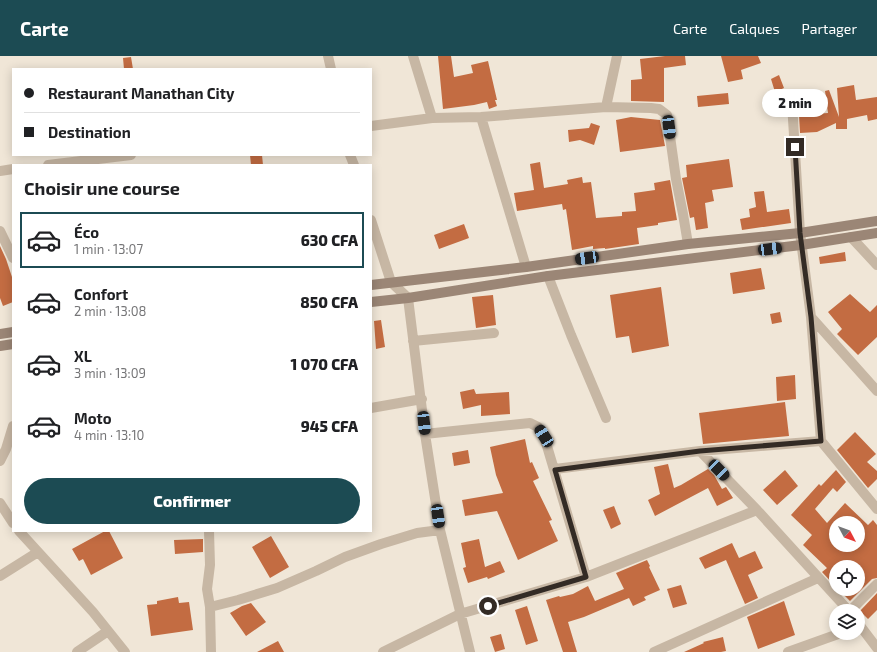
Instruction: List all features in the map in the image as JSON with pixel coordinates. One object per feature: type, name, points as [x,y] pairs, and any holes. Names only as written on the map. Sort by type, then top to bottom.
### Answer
[{"type":"main road","points":[[372,285],[526,267],[688,244],[800,233],[877,221]]},
{"type":"main road","points":[[372,302],[408,298],[548,276],[801,245],[877,233]]},
{"type":"main road","points":[[0,334],[12,332]]},
{"type":"main road","points":[[0,346],[12,344]]},
{"type":"street","points":[[328,56],[331,68]]},
{"type":"street","points":[[413,56],[432,118]]},
{"type":"street","points":[[606,107],[617,56]]},
{"type":"street","points":[[792,103],[801,245],[811,317],[821,441],[877,509]]},
{"type":"street","points":[[372,126],[432,118],[481,117],[606,107],[659,109],[667,115],[676,179],[688,244]]},
{"type":"street","points":[[481,117],[526,267]]},
{"type":"street","points":[[56,164],[123,156]]},
{"type":"street","points":[[0,171],[12,169]]},
{"type":"street","points":[[372,223],[391,282],[408,298],[422,399],[425,434],[440,530],[470,652]]},
{"type":"street","points":[[0,231],[12,256]]},
{"type":"street","points":[[851,237],[877,265]]},
{"type":"street","points":[[548,276],[606,418]]},
{"type":"street","points":[[811,317],[877,391]]},
{"type":"street","points":[[414,341],[494,333]]},
{"type":"street","points":[[372,408],[422,399]]},
{"type":"street","points":[[425,434],[530,423],[538,427],[544,436],[555,470],[586,577]]},
{"type":"street","points":[[0,461],[6,449],[12,429]]},
{"type":"street","points":[[555,470],[700,451],[821,441]]},
{"type":"street","points":[[700,451],[757,510],[842,604]]},
{"type":"street","points":[[0,502],[12,521]]},
{"type":"street","points":[[383,652],[460,614],[586,577],[757,510]]},
{"type":"street","points":[[210,607],[276,588],[345,557],[381,544],[417,534],[440,530]]},
{"type":"street","points":[[20,532],[93,612],[125,652]]},
{"type":"street","points":[[209,532],[210,559],[207,589],[210,607],[211,652]]},
{"type":"street","points":[[0,576],[38,552]]},
{"type":"street","points":[[654,652],[818,578]]},
{"type":"street","points":[[856,604],[877,584]]},
{"type":"street","points":[[77,652],[108,631]]},
{"type":"street","points":[[865,633],[877,648]]},
{"type":"street","points":[[788,652],[829,637]]},
{"type":"building","points":[[438,56],[451,56],[454,77],[473,73],[471,65],[488,61],[497,106],[489,109],[487,102],[443,109]]},
{"type":"building","points":[[665,56],[685,56],[686,65],[664,68],[664,102],[631,101],[631,80],[642,79],[640,59]]},
{"type":"building","points":[[721,56],[758,56],[761,63],[741,70],[743,79],[728,82]]},
{"type":"building","points":[[131,57],[133,68],[124,68],[123,58]]},
{"type":"building","points":[[779,75],[784,88],[775,92],[771,79]]},
{"type":"building","points":[[854,85],[856,100],[877,97],[877,119],[868,121],[867,115],[847,119],[847,129],[836,129],[836,123],[817,132],[800,133],[799,115],[828,113],[825,91],[829,90],[839,117],[837,88]]},
{"type":"building","points":[[728,93],[729,104],[698,107],[697,96]]},
{"type":"building","points":[[631,117],[660,120],[665,146],[620,152],[616,120]]},
{"type":"building","points":[[591,123],[600,126],[594,145],[580,140],[569,142],[568,130],[589,128]]},
{"type":"building","points":[[250,156],[262,156],[263,164],[251,164]]},
{"type":"building","points":[[729,159],[733,187],[712,190],[714,201],[705,203],[708,228],[696,230],[694,217],[690,218],[682,178],[687,177],[686,165]]},
{"type":"building","points":[[540,162],[544,188],[568,184],[567,180],[582,177],[583,183],[591,182],[596,218],[622,216],[622,212],[636,211],[634,193],[655,190],[654,183],[670,180],[677,220],[637,228],[639,244],[605,249],[593,249],[593,246],[572,250],[566,209],[563,210],[562,204],[517,211],[514,193],[534,190],[530,164]]},
{"type":"building","points":[[764,191],[767,212],[789,209],[791,223],[742,230],[740,219],[750,217],[749,209],[756,207],[754,192]]},
{"type":"building","points":[[464,224],[469,238],[439,249],[434,235]]},
{"type":"building","points":[[0,246],[12,277],[12,302],[3,306],[0,298]]},
{"type":"building","points":[[845,252],[846,261],[820,264],[819,257]]},
{"type":"building","points":[[761,268],[765,289],[733,294],[730,273]]},
{"type":"building","points":[[661,287],[669,346],[632,353],[629,336],[616,338],[610,295]]},
{"type":"building","points":[[850,294],[870,312],[877,305],[877,337],[858,355],[837,334],[842,329],[828,312]]},
{"type":"building","points":[[493,295],[496,325],[476,328],[472,297]]},
{"type":"building","points":[[780,312],[782,322],[772,324],[770,314]]},
{"type":"building","points":[[381,320],[385,347],[376,349],[374,321]]},
{"type":"building","points":[[795,375],[796,399],[777,401],[776,377]]},
{"type":"building","points":[[474,389],[476,394],[509,392],[510,414],[481,416],[481,405],[463,409],[460,392]]},
{"type":"building","points":[[785,402],[789,436],[703,444],[699,413]]},
{"type":"building","points":[[855,432],[876,454],[867,462],[877,471],[877,479],[868,488],[837,450]]},
{"type":"building","points":[[525,439],[530,463],[532,462],[539,478],[533,481],[552,520],[549,521],[558,541],[518,560],[497,511],[465,516],[462,500],[503,493],[496,475],[490,447]]},
{"type":"building","points":[[468,450],[470,463],[454,466],[452,453]]},
{"type":"building","points":[[668,464],[674,488],[708,469],[714,475],[722,489],[726,487],[733,498],[717,506],[708,488],[655,516],[648,500],[660,494],[654,467]]},
{"type":"building","points":[[785,470],[798,486],[777,505],[763,490]]},
{"type":"building","points":[[836,470],[846,482],[837,492],[833,488],[815,509],[827,523],[829,521],[829,552],[865,552],[865,522],[868,525],[873,520],[877,525],[877,578],[872,579],[865,586],[865,560],[829,560],[829,580],[822,572],[827,568],[803,545],[812,535],[791,515],[819,484],[821,486]]},
{"type":"building","points":[[845,503],[859,516],[833,516]]},
{"type":"building","points":[[614,506],[621,524],[611,529],[603,510]]},
{"type":"building","points":[[103,532],[110,532],[123,558],[91,575],[83,559],[79,561],[72,549]]},
{"type":"building","points":[[271,536],[289,567],[270,578],[252,547]]},
{"type":"building","points":[[203,539],[203,552],[175,554],[174,540]]},
{"type":"building","points":[[479,539],[485,567],[500,561],[505,572],[488,579],[487,577],[468,583],[463,568],[466,567],[461,543]]},
{"type":"building","points":[[732,543],[739,558],[755,551],[763,568],[748,575],[758,598],[745,604],[726,560],[705,569],[699,558]]},
{"type":"building","points":[[647,560],[660,590],[644,597],[646,600],[633,606],[629,598],[584,617],[568,622],[577,652],[563,652],[546,600],[573,594],[588,586],[595,601],[624,589],[616,573]]},
{"type":"building","points":[[681,585],[687,604],[673,608],[667,589]]},
{"type":"building","points":[[877,593],[877,610],[868,619],[865,616],[865,606]]},
{"type":"building","points":[[845,596],[855,596],[850,601]]},
{"type":"building","points":[[178,597],[179,603],[189,602],[193,630],[151,636],[147,605],[157,604],[157,601]]},
{"type":"building","points":[[784,601],[795,635],[758,649],[747,617]]},
{"type":"building","points":[[251,603],[266,622],[246,636],[230,613]]},
{"type":"building","points":[[527,606],[538,641],[526,645],[515,610]]},
{"type":"building","points":[[501,634],[505,649],[495,652],[490,637]]},
{"type":"building","points":[[723,637],[726,651],[684,652],[704,643],[703,642]]},
{"type":"building","points":[[278,641],[284,652],[257,652]]},
{"type":"route","points":[[488,606],[586,577],[555,470],[700,451],[821,441],[811,317],[801,245],[795,147]]}]
